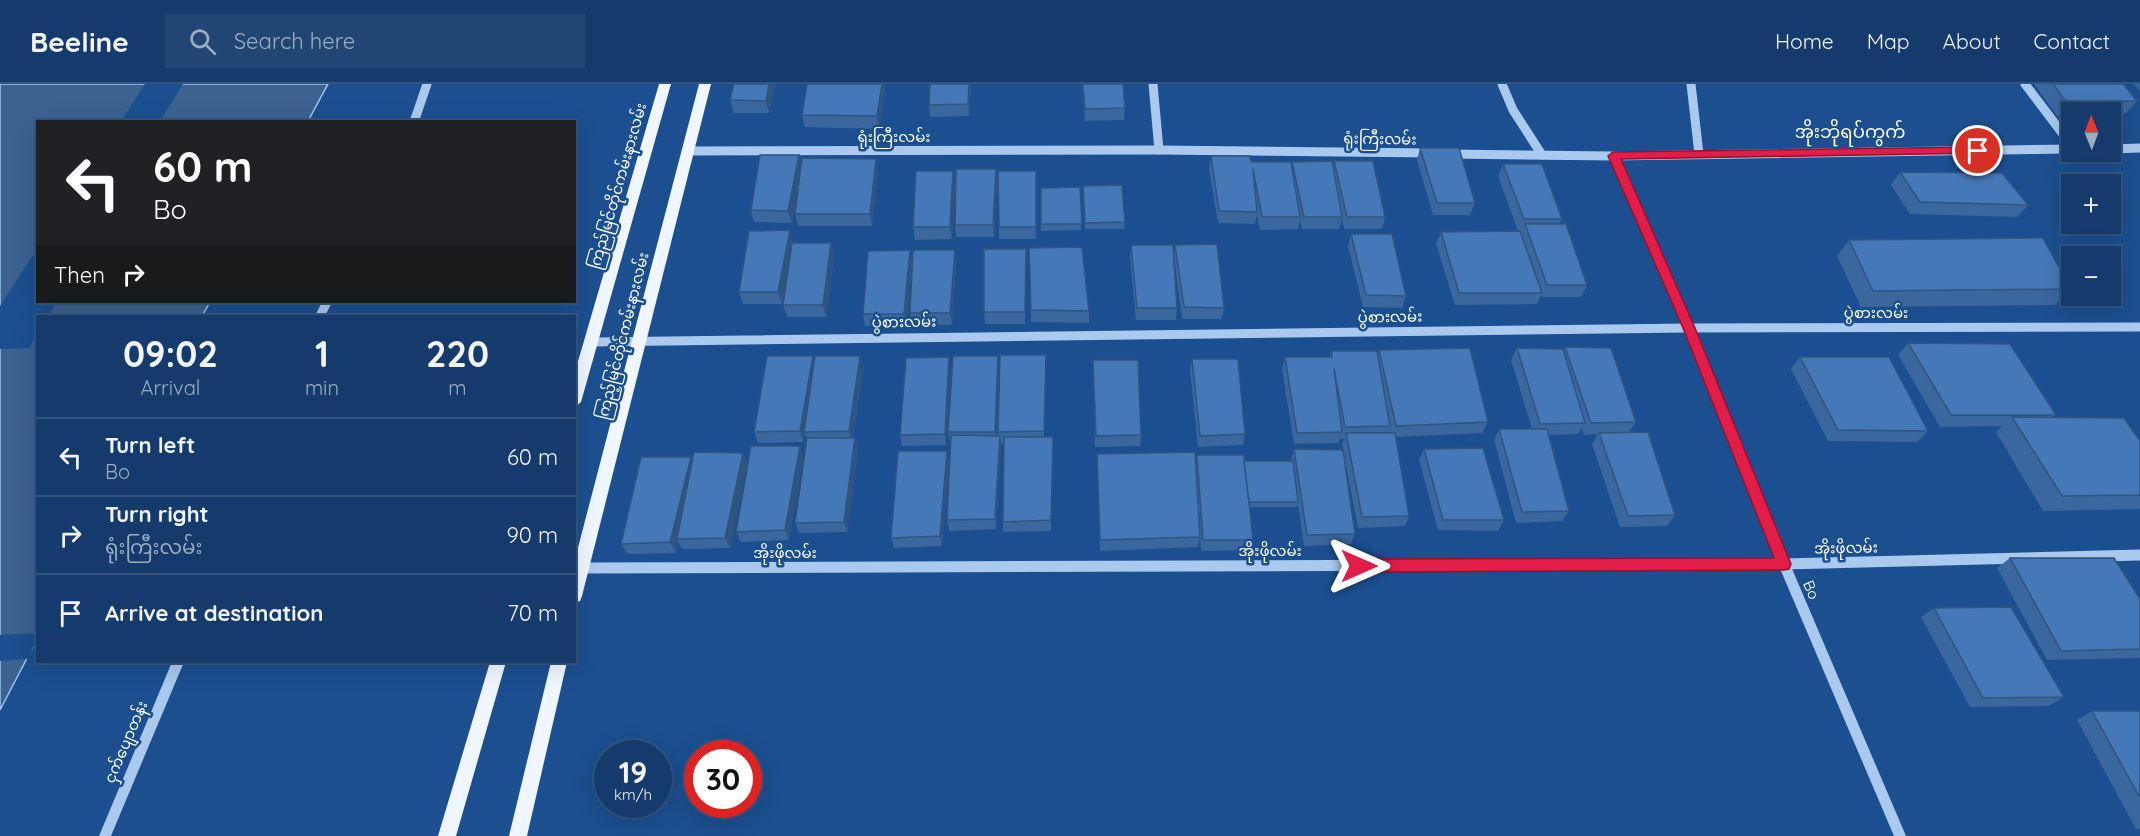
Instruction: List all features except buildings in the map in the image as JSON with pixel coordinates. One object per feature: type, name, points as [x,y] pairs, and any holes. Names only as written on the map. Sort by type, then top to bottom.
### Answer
[{"type":"main road","name":"ကြည်မြင်တိုင်ကမ်းနားလမ်း","points":[[576,395],[665,84]]},
{"type":"main road","name":"ကြည့်မြင်တိုင်ကမ်းနားလမ်း","points":[[576,588],[705,84]]},
{"type":"main road","points":[[447,836],[498,663]]},
{"type":"main road","points":[[518,836],[559,663]]},
{"type":"street","points":[[415,120],[427,84]]},
{"type":"street","points":[[1153,84],[1159,150]]},
{"type":"street","points":[[1502,84],[1513,110],[1542,155]]},
{"type":"street","points":[[1691,84],[1699,154]]},
{"type":"street","points":[[2025,84],[2061,133]]},
{"type":"street","name":"ရုံးကြီးလမ်း","points":[[688,151],[1159,150],[1613,156],[2061,148]]},
{"type":"street","points":[[2121,149],[2140,148]]},
{"type":"street","name":"Bo","points":[[1613,156],[1689,328],[1784,564],[1900,836]]},
{"type":"street","name":"ပွဲစားလမ်း","points":[[592,342],[1689,328],[2140,327]]},
{"type":"street","name":"အိုးဖိုလမ်း","points":[[581,568],[1784,564],[2140,555]]},
{"type":"street","name":"ငှက်ပျောတန်း","points":[[105,836],[178,663]]},
{"type":"water","points":[[0,84],[328,84],[309,120],[36,120],[36,303],[209,303],[203,315],[36,315],[36,641],[0,710]]},
{"type":"pier","points":[[145,84],[183,84],[161,120],[122,120]]},
{"type":"pier","points":[[36,251],[36,303],[56,303],[49,315],[36,315],[36,336],[29,348],[0,349],[0,306]]},
{"type":"pier","points":[[36,633],[36,641],[28,659],[0,661],[0,635]]},
{"type":"district","name":"အိုးဘိုရပ်ကွက်","points":[[1850,132]]},
{"type":"route","points":[[1359,566],[1784,564],[1689,328],[1613,156],[1978,151]]}]
